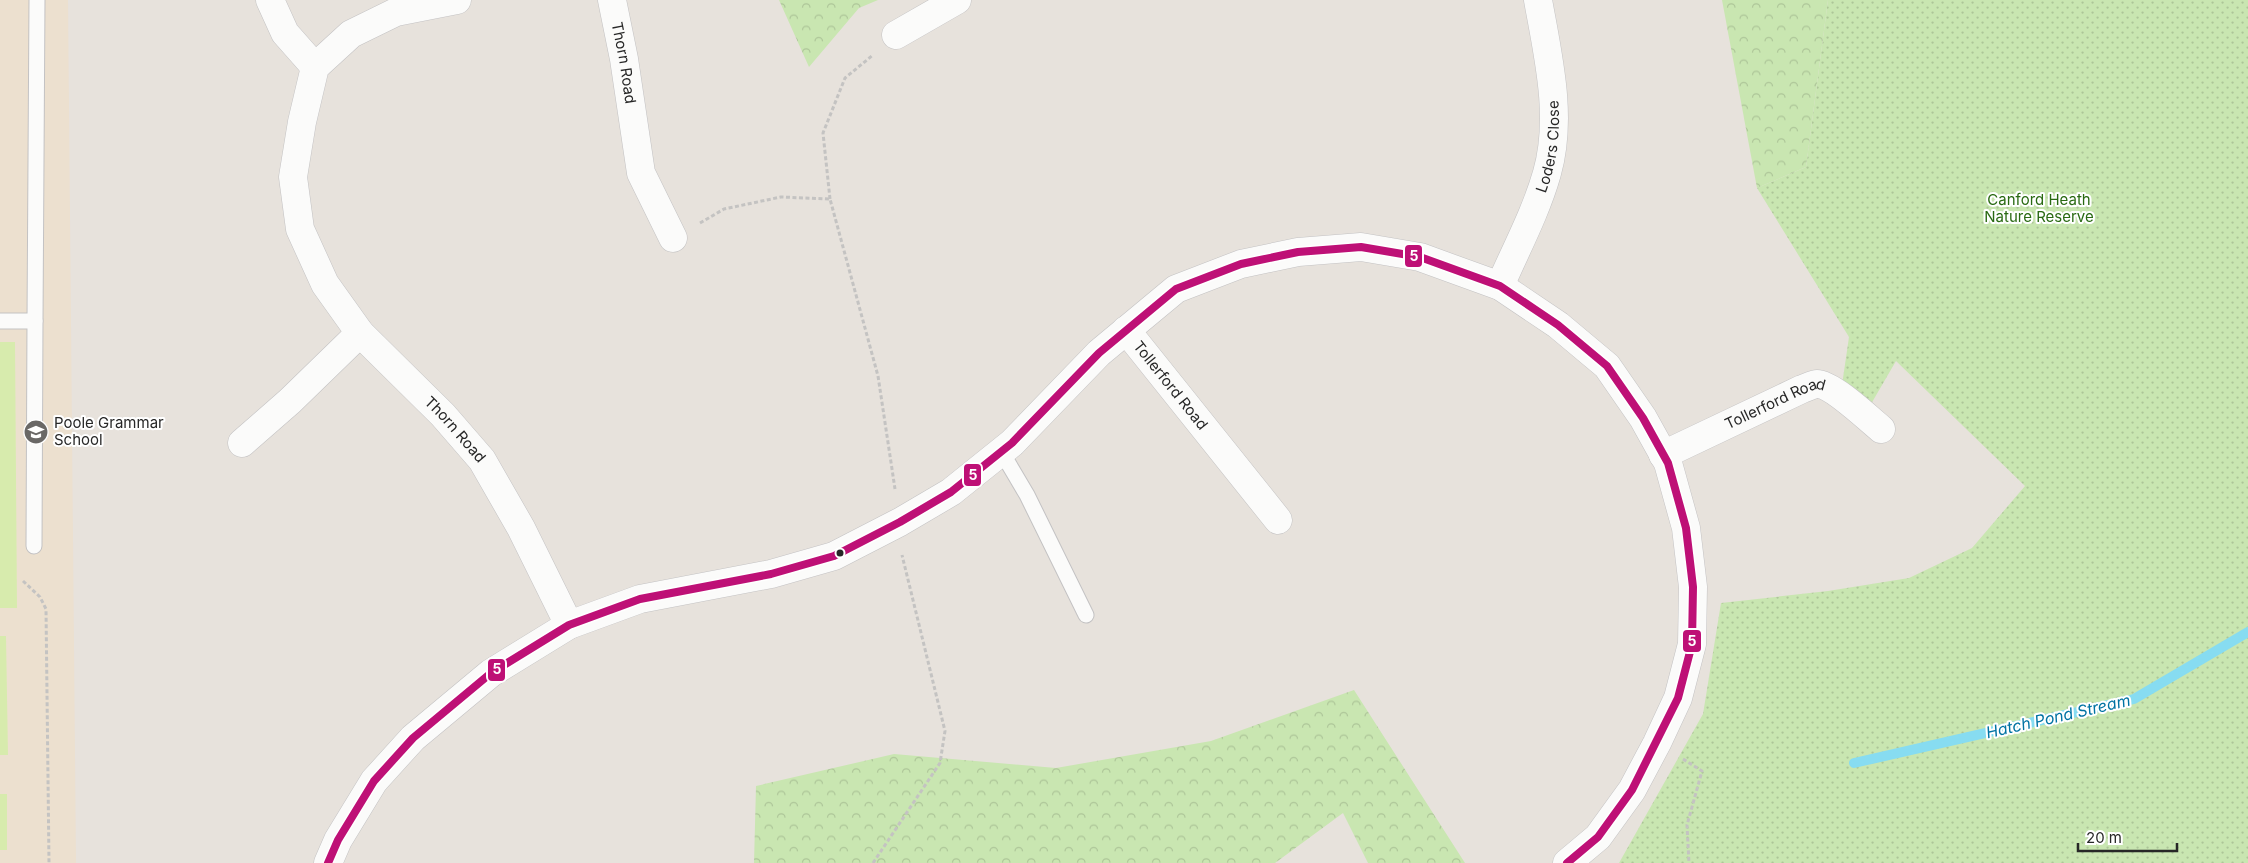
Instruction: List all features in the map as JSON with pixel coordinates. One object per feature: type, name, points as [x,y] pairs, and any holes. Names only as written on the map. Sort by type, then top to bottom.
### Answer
[{"type":"street","points":[[270,0],[285,33],[315,67],[351,34],[396,12],[457,0]]},
{"type":"street","name":"Thorn Road","points":[[612,0],[624,59],[640,173],[673,238]]},
{"type":"street","points":[[896,35],[957,0]]},
{"type":"street","name":"Loders Close","points":[[1500,286],[1547,173],[1554,126],[1552,78],[1538,0]]},
{"type":"street","name":"Thorn Road","points":[[315,67],[302,122],[293,177],[300,229],[325,284],[360,333],[443,415],[482,460],[522,528],[569,625]]},
{"type":"street","name":"Tollerford Road","points":[[1278,520],[1126,330],[1176,289],[1242,264],[1298,252],[1361,247],[1420,257],[1500,286],[1558,325],[1607,366],[1643,418],[1668,463],[1686,528],[1693,587],[1692,644],[1678,698],[1658,743],[1632,790],[1598,837],[1567,863]]},
{"type":"street","points":[[328,863],[338,840],[374,781],[413,738],[491,673],[569,625],[640,599],[771,574],[834,556],[896,524],[951,492],[1012,443],[1099,353],[1126,330]]},
{"type":"street","points":[[242,442],[290,401],[360,333]]},
{"type":"street","name":"Tollerford Road","points":[[1663,455],[1802,389],[1818,384],[1829,388],[1881,429]]},
{"type":"lane","points":[[34,546],[37,0]]},
{"type":"lane","points":[[0,321],[35,321]]},
{"type":"lane","points":[[1001,451],[1027,495],[1086,615]]},
{"type":"path","points":[[873,863],[940,763],[945,731],[902,555],[896,524],[878,376],[830,199],[823,132],[845,78],[896,35]]},
{"type":"path","points":[[673,238],[724,209],[781,197],[830,199]]},
{"type":"path","points":[[23,581],[40,597],[46,609],[48,863]]},
{"type":"path","points":[[1658,743],[1702,771],[1687,825],[1689,863]]},
{"type":"shaded area","name":"Poole Grammar School","points":[[0,0],[68,0],[76,863],[0,863]]},
{"type":"green space","points":[[779,0],[878,0],[859,8],[809,67]]},
{"type":"green space","points":[[1722,0],[1828,0],[1806,167],[1757,188]]},
{"type":"green space","name":"Canford Heath Nature Reserve","points":[[1828,0],[2248,0],[2248,863],[1619,863],[1703,714],[1721,603],[1828,591],[1909,578],[1972,548],[2025,486],[1896,361],[1871,404],[1842,385],[1849,337],[1757,188],[1806,167]]},
{"type":"green space","points":[[0,342],[15,342],[17,608],[0,608]]},
{"type":"green space","points":[[0,636],[6,636],[8,755],[0,755]]},
{"type":"green space","points":[[1354,690],[1465,863],[1368,863],[1343,813],[1275,863],[754,863],[756,786],[894,754],[1056,768],[1211,741]]},
{"type":"green space","points":[[0,794],[7,794],[7,850],[0,850]]},
{"type":"waterway","name":"Hatch Pond Stream","points":[[1854,763],[2134,699],[2248,632]]},
{"type":"transit line","name":"5","points":[[328,863],[338,840],[374,781],[413,738],[491,673],[569,625],[640,599],[771,574],[834,556],[900,522],[951,492],[1012,443],[1099,353],[1176,289],[1241,264],[1298,252],[1361,247],[1420,257],[1500,286],[1558,325],[1607,366],[1643,418],[1668,463],[1686,528],[1693,587],[1692,644],[1678,698],[1632,790],[1598,837],[1567,863]]},
{"type":"place","name":"Poole Grammar School","points":[[36,432]]}]
